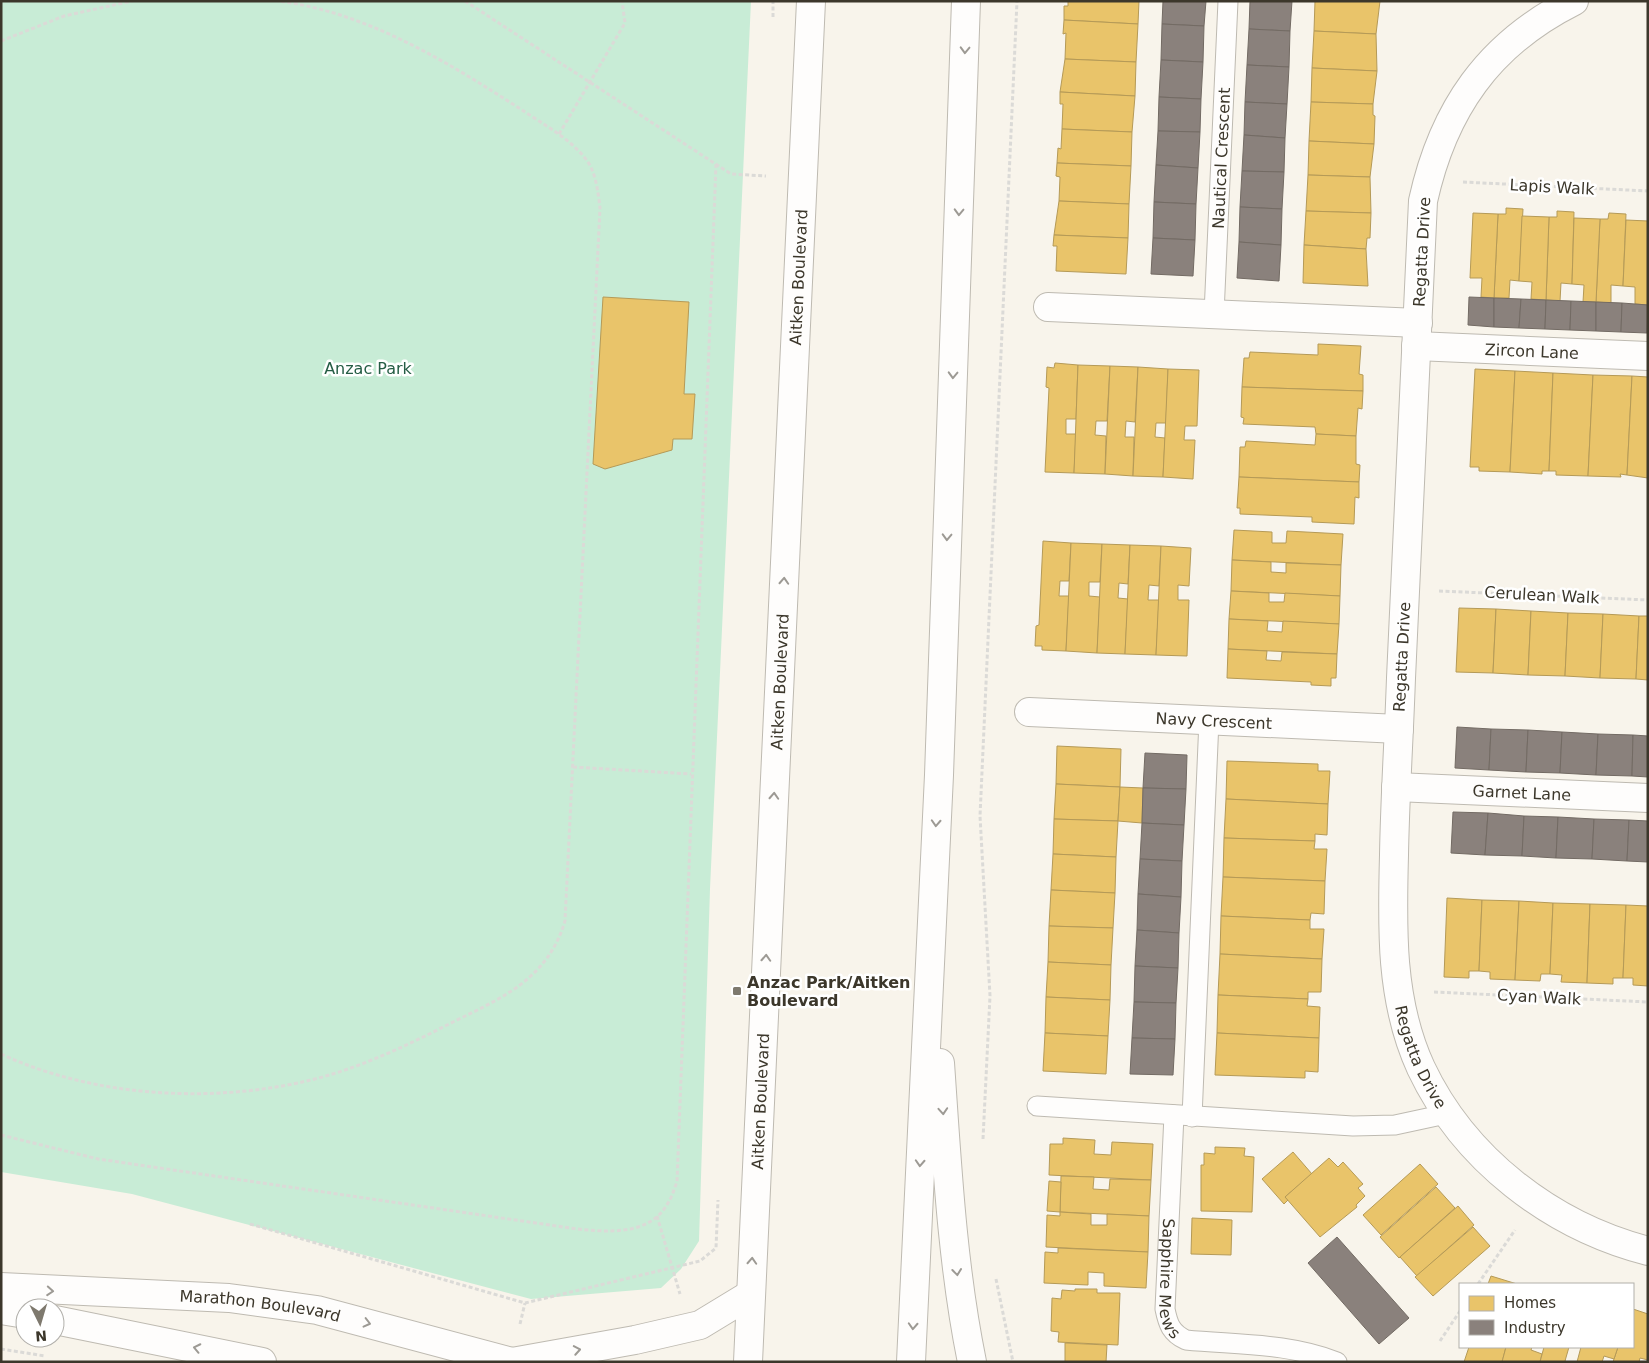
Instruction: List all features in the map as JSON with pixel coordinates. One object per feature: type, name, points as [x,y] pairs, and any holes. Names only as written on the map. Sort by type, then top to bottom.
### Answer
[{"type":"street","name":"Aitken Boulevard","points":[[748,1362],[811,1]]},
{"type":"street","points":[[911,1362],[931,940],[966,1]]},
{"type":"street","name":"Regatta Drive","points":[[1574,1],[1527,28],[1495,56],[1465,93],[1446,129],[1430,167],[1423,201],[1396,787],[1392,957],[1401,1011],[1420,1067],[1446,1114],[1502,1176],[1560,1216],[1621,1244],[1648,1251]]},
{"type":"street","points":[[1048,307],[1214,314],[1417,335]]},
{"type":"street","name":"Zircon Lane","points":[[1417,335],[1648,356]]},
{"type":"street","name":"Navy Crescent","points":[[1029,712],[1399,729]]},
{"type":"street","name":"Garnet Lane","points":[[1396,787],[1648,798]]},
{"type":"street","points":[[931,940],[951,1220],[963,1317],[972,1362]]},
{"type":"street","name":"Marathon Boulevard","points":[[1,1287],[229,1298],[298,1308],[406,1333],[512,1362]]},
{"type":"street","points":[[512,1362],[635,1340],[700,1325],[751,1294]]},
{"type":"street","points":[[1,1310],[15,1312]]},
{"type":"street","points":[[65,1322],[262,1362]]},
{"type":"lane","name":"Nautical Crescent","points":[[1214,314],[1228,1]]},
{"type":"lane","name":"Sapphire Mews","points":[[1209,720],[1183,1116],[1165,1308],[1169,1326],[1176,1335],[1186,1340],[1279,1346],[1318,1354],[1337,1362]]},
{"type":"lane","points":[[1037,1106],[1354,1126],[1394,1125],[1446,1114]]},
{"type":"path","points":[[1,41],[64,16],[132,1]]},
{"type":"path","points":[[1,1054],[108,1087],[160,1093],[204,1094],[264,1089],[316,1078],[362,1064],[412,1043],[509,993],[534,976],[547,960],[560,939],[565,921],[568,895],[600,208],[596,184],[586,158],[558,134],[447,62],[399,39],[340,16],[278,1]]},
{"type":"path","points":[[465,1],[731,174],[766,176]]},
{"type":"path","points":[[558,134],[625,23],[622,1]]},
{"type":"path","points":[[772,21],[773,1]]},
{"type":"path","points":[[982,1141],[990,996],[980,816],[1017,1]]},
{"type":"path","points":[[1,1135],[98,1159],[613,1233],[633,1230],[657,1216],[668,1204],[676,1182],[716,164]]},
{"type":"path","points":[[766,186],[767,167]]},
{"type":"path","name":"Lapis Walk","points":[[1457,182],[1648,191]]},
{"type":"path","name":"Cerulean Walk","points":[[1436,591],[1648,600]]},
{"type":"path","points":[[573,767],[691,774]]},
{"type":"path","name":"Cyan Walk","points":[[1429,992],[1648,1002]]},
{"type":"path","points":[[250,1224],[525,1303],[700,1261],[716,1248],[718,1198]]},
{"type":"path","points":[[1479,1283],[1514,1230]]},
{"type":"path","points":[[995,1276],[1013,1362]]},
{"type":"path","points":[[1440,1341],[1459,1312]]},
{"type":"path","points":[[1,1348],[47,1356]]},
{"type":"green space","name":"Anzac Park","points":[[1,1],[751,1],[710,889],[699,1241],[681,1269],[661,1288],[531,1299],[132,1194],[1,1172]]},
{"type":"building: Homes","points":[[1068,1],[1139,1],[1138,24],[1064,20],[1064,6],[1068,6]]},
{"type":"building: Homes","points":[[1315,1],[1380,1],[1376,34],[1314,31]]},
{"type":"building: Homes","points":[[1064,20],[1138,24],[1136,62],[1065,59],[1066,33],[1063,34]]},
{"type":"building: Homes","points":[[1314,31],[1376,34],[1377,71],[1312,68]]},
{"type":"building: Homes","points":[[1065,59],[1136,62],[1135,96],[1060,92]]},
{"type":"building: Homes","points":[[1312,68],[1377,71],[1373,104],[1311,102]]},
{"type":"building: Homes","points":[[1060,92],[1135,96],[1132,132],[1062,129],[1063,104],[1060,104]]},
{"type":"building: Homes","points":[[1311,102],[1373,104],[1373,115],[1375,116],[1374,144],[1309,141]]},
{"type":"building: Homes","points":[[1062,129],[1132,132],[1131,166],[1057,163],[1058,148],[1061,149]]},
{"type":"building: Homes","points":[[1309,141],[1374,144],[1370,177],[1308,175]]},
{"type":"building: Homes","points":[[1057,163],[1131,166],[1129,204],[1059,201],[1060,177],[1056,176]]},
{"type":"building: Homes","points":[[1308,175],[1370,177],[1371,213],[1306,211]]},
{"type":"building: Homes","points":[[1059,201],[1129,204],[1128,238],[1054,235]]},
{"type":"building: Homes","points":[[1506,208],[1523,209],[1519,281],[1510,280],[1509,298],[1494,298],[1498,214],[1506,214]]},
{"type":"building: Homes","points":[[1306,211],[1371,213],[1370,238],[1367,238],[1366,249],[1304,245]]},
{"type":"building: Homes","points":[[1557,211],[1574,212],[1572,284],[1561,283],[1560,301],[1546,300],[1549,217],[1557,217]]},
{"type":"building: Homes","points":[[1473,213],[1498,214],[1494,298],[1481,297],[1482,278],[1470,278]]},
{"type":"building: Homes","points":[[1609,213],[1626,214],[1623,286],[1611,285],[1611,303],[1596,302],[1600,219],[1608,219]]},
{"type":"building: Homes","points":[[1522,216],[1549,217],[1546,300],[1531,299],[1532,282],[1519,281]]},
{"type":"building: Homes","points":[[1574,218],[1600,219],[1596,302],[1583,302],[1584,285],[1572,284]]},
{"type":"building: Homes","points":[[1626,220],[1648,221],[1648,305],[1635,304],[1635,287],[1623,286]]},
{"type":"building: Homes","points":[[1054,235],[1128,238],[1126,274],[1056,271],[1057,246],[1053,246]]},
{"type":"building: Homes","points":[[1304,245],[1366,249],[1368,286],[1303,283]]},
{"type":"building: Homes","points":[[603,297],[689,302],[684,394],[695,394],[692,439],[673,439],[672,450],[605,469],[593,464]]},
{"type":"building: Homes","points":[[1318,344],[1361,346],[1359,374],[1363,375],[1363,391],[1242,387],[1244,358],[1249,358],[1250,352],[1318,355]]},
{"type":"building: Homes","points":[[1055,363],[1078,365],[1076,419],[1066,419],[1066,434],[1076,434],[1074,473],[1045,472],[1049,388],[1046,387],[1047,367],[1054,368]]},
{"type":"building: Homes","points":[[1078,365],[1110,366],[1107,421],[1096,421],[1095,435],[1106,436],[1105,474],[1074,473]]},
{"type":"building: Homes","points":[[1110,366],[1138,367],[1135,422],[1126,421],[1125,437],[1134,437],[1133,476],[1105,474]]},
{"type":"building: Homes","points":[[1138,367],[1168,369],[1166,423],[1156,423],[1155,437],[1165,438],[1163,477],[1133,476]]},
{"type":"building: Homes","points":[[1168,369],[1199,370],[1197,426],[1185,426],[1184,440],[1195,440],[1193,479],[1163,477]]},
{"type":"building: Homes","points":[[1475,369],[1515,371],[1510,472],[1479,471],[1479,467],[1470,467]]},
{"type":"building: Homes","points":[[1515,371],[1553,373],[1549,471],[1542,471],[1542,474],[1510,472]]},
{"type":"building: Homes","points":[[1553,373],[1593,375],[1588,476],[1556,475],[1556,471],[1549,471]]},
{"type":"building: Homes","points":[[1593,375],[1632,376],[1627,475],[1620,474],[1621,477],[1588,476]]},
{"type":"building: Homes","points":[[1632,376],[1648,377],[1648,478],[1627,475]]},
{"type":"building: Homes","points":[[1242,387],[1363,391],[1362,409],[1358,408],[1356,436],[1316,434],[1315,427],[1243,424],[1244,418],[1241,417]]},
{"type":"building: Homes","points":[[1316,434],[1356,436],[1356,464],[1360,465],[1359,482],[1239,477],[1240,447],[1245,447],[1246,441],[1315,445]]},
{"type":"building: Homes","points":[[1239,477],[1359,482],[1359,498],[1355,497],[1354,524],[1312,522],[1312,517],[1240,514],[1240,508],[1237,508]]},
{"type":"building: Homes","points":[[1234,530],[1272,532],[1272,543],[1286,543],[1287,531],[1343,534],[1341,565],[1232,560]]},
{"type":"building: Homes","points":[[1043,541],[1071,543],[1069,581],[1060,581],[1059,596],[1069,596],[1066,651],[1042,650],[1042,646],[1035,646],[1036,626],[1039,625]]},
{"type":"building: Homes","points":[[1071,543],[1102,544],[1100,582],[1089,582],[1089,596],[1100,597],[1097,653],[1066,651]]},
{"type":"building: Homes","points":[[1102,544],[1130,545],[1128,584],[1119,583],[1118,598],[1128,599],[1125,654],[1097,653]]},
{"type":"building: Homes","points":[[1130,545],[1161,546],[1159,586],[1149,585],[1148,600],[1159,600],[1156,655],[1125,654]]},
{"type":"building: Homes","points":[[1161,546],[1191,548],[1189,586],[1178,585],[1178,600],[1189,600],[1187,656],[1156,655]]},
{"type":"building: Homes","points":[[1232,560],[1271,562],[1271,572],[1286,573],[1286,563],[1341,565],[1340,596],[1231,591]]},
{"type":"building: Homes","points":[[1231,591],[1269,593],[1269,602],[1284,602],[1285,593],[1340,596],[1339,624],[1229,619]]},
{"type":"building: Homes","points":[[1459,608],[1496,609],[1493,673],[1456,672]]},
{"type":"building: Homes","points":[[1496,609],[1531,611],[1528,675],[1493,673]]},
{"type":"building: Homes","points":[[1531,611],[1568,613],[1565,676],[1528,675]]},
{"type":"building: Homes","points":[[1568,613],[1603,614],[1600,678],[1565,676]]},
{"type":"building: Homes","points":[[1603,614],[1639,616],[1636,679],[1600,678]]},
{"type":"building: Homes","points":[[1639,616],[1648,616],[1648,680],[1636,679]]},
{"type":"building: Homes","points":[[1229,619],[1268,621],[1267,631],[1282,632],[1283,621],[1339,624],[1337,654],[1228,649]]},
{"type":"building: Homes","points":[[1228,649],[1267,651],[1266,660],[1281,661],[1282,652],[1337,654],[1336,678],[1331,678],[1331,686],[1311,685],[1311,682],[1227,678]]},
{"type":"building: Homes","points":[[1057,746],[1121,749],[1120,787],[1056,784]]},
{"type":"building: Homes","points":[[1227,761],[1318,764],[1318,771],[1330,771],[1328,804],[1226,799]]},
{"type":"building: Homes","points":[[1056,784],[1120,787],[1118,821],[1054,819]]},
{"type":"building: Homes","points":[[1120,787],[1143,788],[1142,823],[1118,821]]},
{"type":"building: Homes","points":[[1226,799],[1328,804],[1327,835],[1315,834],[1315,841],[1224,838]]},
{"type":"building: Homes","points":[[1054,819],[1118,821],[1116,857],[1053,854]]},
{"type":"building: Homes","points":[[1224,838],[1315,841],[1314,849],[1327,849],[1325,881],[1223,877]]},
{"type":"building: Homes","points":[[1053,854],[1116,857],[1115,893],[1051,890]]},
{"type":"building: Homes","points":[[1223,877],[1325,881],[1324,914],[1311,913],[1310,920],[1221,916]]},
{"type":"building: Homes","points":[[1051,890],[1115,893],[1113,928],[1049,926]]},
{"type":"building: Homes","points":[[1447,898],[1482,900],[1479,971],[1469,971],[1469,978],[1444,977]]},
{"type":"building: Homes","points":[[1482,900],[1519,901],[1515,980],[1490,979],[1490,972],[1479,971]]},
{"type":"building: Homes","points":[[1519,901],[1553,903],[1550,974],[1541,974],[1540,981],[1515,980]]},
{"type":"building: Homes","points":[[1553,903],[1590,904],[1587,983],[1561,982],[1562,975],[1550,974]]},
{"type":"building: Homes","points":[[1590,904],[1626,905],[1623,978],[1613,978],[1613,984],[1587,983]]},
{"type":"building: Homes","points":[[1626,905],[1648,906],[1648,986],[1633,985],[1633,978],[1623,978]]},
{"type":"building: Homes","points":[[1221,916],[1310,920],[1310,929],[1324,929],[1322,959],[1220,954]]},
{"type":"building: Homes","points":[[1049,926],[1113,928],[1111,965],[1048,962]]},
{"type":"building: Homes","points":[[1220,954],[1322,959],[1321,992],[1308,992],[1308,999],[1218,995]]},
{"type":"building: Homes","points":[[1048,962],[1111,965],[1110,1000],[1046,997]]},
{"type":"building: Homes","points":[[1218,995],[1308,999],[1307,1006],[1320,1007],[1319,1038],[1217,1033]]},
{"type":"building: Homes","points":[[1046,997],[1110,1000],[1108,1036],[1045,1033]]},
{"type":"building: Homes","points":[[1045,1033],[1108,1036],[1106,1074],[1043,1071]]},
{"type":"building: Homes","points":[[1217,1033],[1319,1038],[1318,1072],[1305,1071],[1305,1078],[1215,1075]]},
{"type":"building: Homes","points":[[1063,1138],[1095,1140],[1094,1154],[1111,1155],[1112,1142],[1153,1144],[1151,1180],[1049,1175],[1050,1144],[1063,1144]]},
{"type":"building: Homes","points":[[1215,1147],[1245,1148],[1244,1156],[1254,1157],[1252,1212],[1201,1211],[1201,1165],[1204,1165],[1204,1153],[1215,1154]]},
{"type":"building: Homes","points":[[1293,1152],[1312,1174],[1285,1197],[1288,1200],[1284,1204],[1262,1179]]},
{"type":"building: Homes","points":[[1329,1158],[1338,1167],[1343,1162],[1363,1184],[1358,1188],[1365,1196],[1356,1205],[1357,1207],[1320,1237],[1285,1197]]},
{"type":"building: Homes","points":[[1420,1164],[1438,1184],[1381,1235],[1363,1215]]},
{"type":"building: Homes","points":[[1061,1176],[1094,1177],[1093,1189],[1109,1190],[1110,1179],[1151,1180],[1149,1216],[1060,1212]]},
{"type":"building: Homes","points":[[1049,1181],[1061,1182],[1060,1212],[1047,1211]]},
{"type":"building: Homes","points":[[1436,1187],[1455,1208],[1399,1258],[1380,1237]]},
{"type":"building: Homes","points":[[1458,1206],[1474,1225],[1417,1276],[1400,1257]]},
{"type":"building: Homes","points":[[1060,1212],[1091,1214],[1091,1225],[1107,1225],[1107,1214],[1149,1216],[1148,1252],[1046,1247],[1047,1215],[1060,1216]]},
{"type":"building: Homes","points":[[1192,1218],[1232,1220],[1231,1255],[1191,1254]]},
{"type":"building: Homes","points":[[1473,1227],[1490,1246],[1433,1296],[1415,1277]]},
{"type":"building: Homes","points":[[1058,1248],[1148,1252],[1146,1288],[1104,1286],[1104,1273],[1088,1272],[1088,1285],[1044,1283],[1045,1252],[1058,1253]]},
{"type":"building: Homes","points":[[1491,1276],[1514,1283],[1488,1283]]},
{"type":"building: Homes","points":[[1075,1289],[1097,1289],[1097,1293],[1120,1293],[1118,1345],[1058,1342],[1059,1332],[1051,1331],[1052,1298],[1061,1299],[1062,1290],[1075,1291]]},
{"type":"building: Homes","points":[[1634,1309],[1648,1314],[1648,1360],[1640,1358],[1639,1362],[1613,1362],[1618,1348],[1634,1348]]},
{"type":"building: Homes","points":[[1065,1343],[1107,1345],[1106,1362],[1065,1362]]},
{"type":"building: Homes","points":[[1469,1348],[1506,1348],[1502,1362],[1464,1362]]},
{"type":"building: Homes","points":[[1506,1348],[1532,1348],[1531,1350],[1542,1354],[1540,1362],[1502,1362]]},
{"type":"building: Homes","points":[[1544,1348],[1569,1348],[1565,1361],[1568,1362],[1540,1362]]},
{"type":"building: Homes","points":[[1581,1348],[1618,1348],[1614,1359],[1604,1356],[1602,1362],[1577,1362]]},
{"type":"building: Industry","points":[[1163,1],[1206,1],[1204,26],[1162,24]]},
{"type":"building: Industry","points":[[1250,1],[1292,1],[1290,31],[1249,29]]},
{"type":"building: Industry","points":[[1162,24],[1204,26],[1203,62],[1161,60]]},
{"type":"building: Industry","points":[[1249,29],[1290,31],[1289,67],[1247,65]]},
{"type":"building: Industry","points":[[1161,60],[1203,62],[1201,99],[1159,97]]},
{"type":"building: Industry","points":[[1247,65],[1289,67],[1287,104],[1245,102]]},
{"type":"building: Industry","points":[[1159,97],[1201,99],[1200,132],[1158,131]]},
{"type":"building: Industry","points":[[1245,102],[1287,104],[1285,138],[1244,135]]},
{"type":"building: Industry","points":[[1158,131],[1200,132],[1198,168],[1156,165]]},
{"type":"building: Industry","points":[[1244,135],[1285,138],[1284,172],[1242,171]]},
{"type":"building: Industry","points":[[1156,165],[1198,168],[1196,204],[1154,202]]},
{"type":"building: Industry","points":[[1242,171],[1284,172],[1282,209],[1240,207]]},
{"type":"building: Industry","points":[[1154,202],[1196,204],[1195,240],[1153,238]]},
{"type":"building: Industry","points":[[1240,207],[1282,209],[1281,245],[1239,242]]},
{"type":"building: Industry","points":[[1153,238],[1195,240],[1193,276],[1151,274]]},
{"type":"building: Industry","points":[[1239,242],[1281,245],[1279,281],[1237,278]]},
{"type":"building: Industry","points":[[1469,297],[1494,298],[1494,327],[1468,325]]},
{"type":"building: Industry","points":[[1494,298],[1521,299],[1519,328],[1494,327]]},
{"type":"building: Industry","points":[[1521,299],[1546,300],[1545,329],[1519,328]]},
{"type":"building: Industry","points":[[1546,300],[1571,301],[1570,330],[1545,329]]},
{"type":"building: Industry","points":[[1571,301],[1596,302],[1596,331],[1570,330]]},
{"type":"building: Industry","points":[[1596,302],[1622,303],[1621,332],[1596,331]]},
{"type":"building: Industry","points":[[1622,303],[1648,305],[1647,333],[1621,332]]},
{"type":"building: Industry","points":[[1457,727],[1491,729],[1489,770],[1455,768]]},
{"type":"building: Industry","points":[[1491,729],[1528,730],[1526,772],[1489,770]]},
{"type":"building: Industry","points":[[1528,730],[1562,732],[1560,773],[1526,772]]},
{"type":"building: Industry","points":[[1562,732],[1598,734],[1596,775],[1560,773]]},
{"type":"building: Industry","points":[[1598,734],[1633,735],[1632,776],[1596,775]]},
{"type":"building: Industry","points":[[1633,735],[1648,736],[1648,777],[1632,776]]},
{"type":"building: Industry","points":[[1145,753],[1187,755],[1186,789],[1143,788]]},
{"type":"building: Industry","points":[[1143,788],[1186,789],[1184,825],[1142,823]]},
{"type":"building: Industry","points":[[1453,812],[1488,813],[1485,855],[1451,853]]},
{"type":"building: Industry","points":[[1488,813],[1524,816],[1522,856],[1485,855]]},
{"type":"building: Industry","points":[[1524,816],[1558,817],[1556,858],[1522,856]]},
{"type":"building: Industry","points":[[1558,817],[1594,819],[1592,859],[1556,858]]},
{"type":"building: Industry","points":[[1594,819],[1629,820],[1627,861],[1592,859]]},
{"type":"building: Industry","points":[[1629,820],[1648,821],[1648,862],[1627,861]]},
{"type":"building: Industry","points":[[1142,823],[1184,825],[1182,861],[1140,859]]},
{"type":"building: Industry","points":[[1140,859],[1182,861],[1181,897],[1138,894]]},
{"type":"building: Industry","points":[[1138,894],[1181,897],[1179,933],[1137,930]]},
{"type":"building: Industry","points":[[1137,930],[1179,933],[1178,968],[1135,966]]},
{"type":"building: Industry","points":[[1135,966],[1178,968],[1176,1003],[1134,1002]]},
{"type":"building: Industry","points":[[1134,1002],[1176,1003],[1175,1039],[1132,1038]]},
{"type":"building: Industry","points":[[1132,1038],[1175,1039],[1173,1075],[1130,1074]]},
{"type":"building: Industry","points":[[1337,1237],[1409,1318],[1379,1344],[1308,1263]]},
{"type":"place","name":"Anzac Park/Aitken Boulevard","points":[[737,991]]}]
